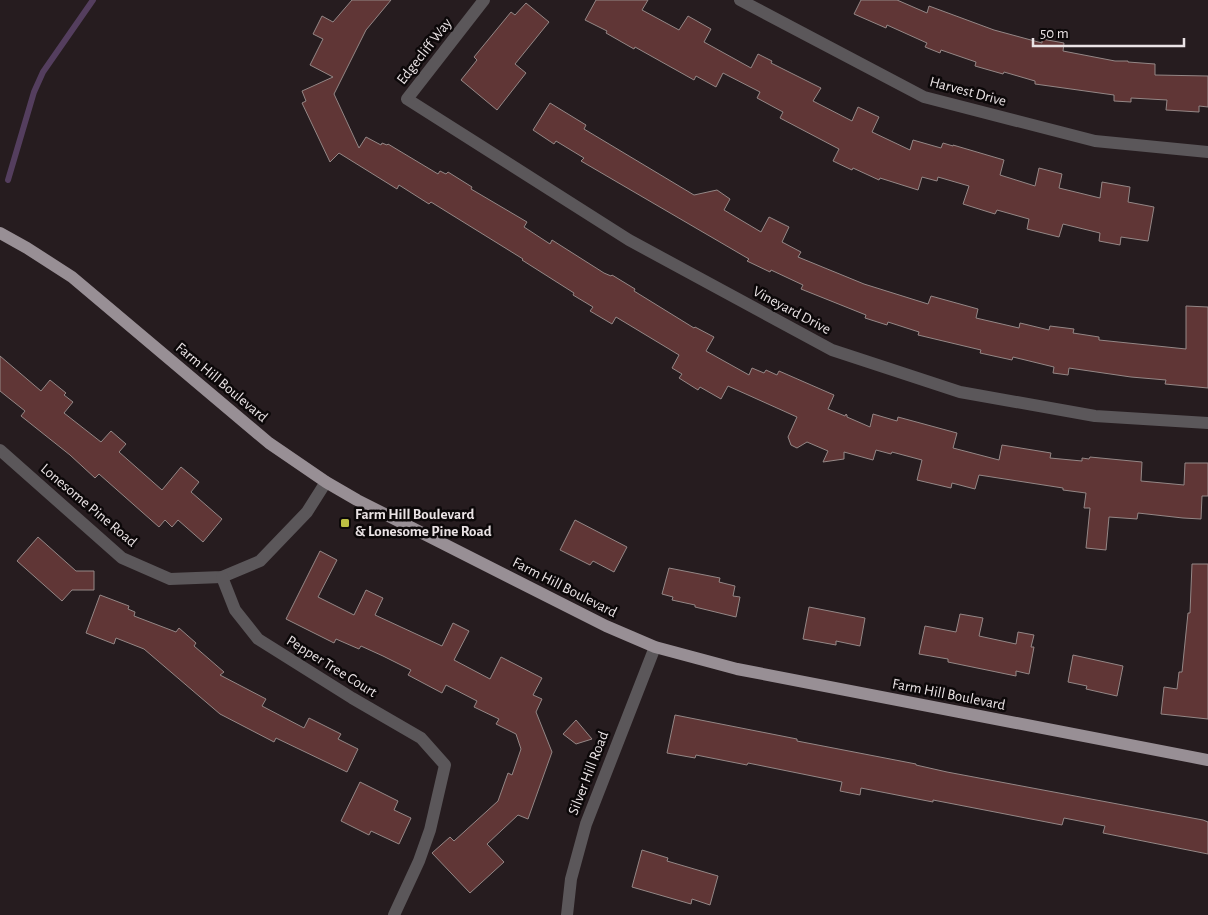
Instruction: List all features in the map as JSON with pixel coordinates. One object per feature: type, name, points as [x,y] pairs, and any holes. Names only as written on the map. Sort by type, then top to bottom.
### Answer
[{"type":"main road","name":"Farm Hill Boulevard","points":[[0,233],[72,277],[269,443],[326,482],[357,500],[606,626],[655,647],[737,669],[1208,760]]},
{"type":"street","name":"Edgecliff Way","points":[[407,99],[484,0]]},
{"type":"street","name":"Harvest Drive","points":[[740,0],[924,97],[1095,141],[1208,152]]},
{"type":"street","name":"Vineyard Drive","points":[[407,99],[629,240],[832,350],[960,392],[1095,416],[1208,423]]},
{"type":"street","name":"Lonesome Pine Road","points":[[0,450],[122,558],[170,579],[222,577]]},
{"type":"street","points":[[222,577],[260,561],[307,512],[326,482]]},
{"type":"street","name":"Pepper Tree Court","points":[[222,577],[235,610],[258,639],[352,698],[421,738],[445,765],[427,838],[419,861],[394,915]]},
{"type":"street","name":"Silver Hill Road","points":[[567,915],[572,879],[586,824],[655,647]]},
{"type":"building","points":[[352,0],[391,0],[366,30],[334,94],[359,148],[366,137],[381,145],[382,143],[388,144],[438,174],[440,171],[446,174],[448,172],[472,187],[471,189],[527,222],[524,227],[550,244],[552,240],[604,273],[612,275],[635,289],[634,291],[694,328],[714,337],[706,351],[749,375],[752,368],[764,373],[766,370],[777,375],[779,371],[834,395],[828,409],[845,416],[846,414],[847,417],[870,427],[873,414],[897,421],[898,417],[957,433],[953,448],[999,460],[1002,445],[1051,453],[1050,458],[1082,461],[1082,458],[1089,459],[1090,457],[1142,462],[1141,481],[1184,485],[1185,463],[1208,463],[1208,496],[1202,496],[1201,519],[1138,513],[1137,519],[1109,517],[1106,550],[1086,548],[1090,508],[1084,508],[1086,493],[979,475],[975,489],[952,483],[951,488],[917,480],[922,460],[876,450],[873,460],[844,452],[844,459],[823,462],[828,451],[807,442],[797,448],[791,445],[788,437],[797,417],[728,386],[721,399],[700,387],[698,390],[679,378],[682,374],[672,368],[679,355],[616,317],[612,324],[590,311],[593,307],[573,295],[574,293],[431,202],[429,204],[399,185],[397,189],[339,153],[330,162],[302,103],[306,101],[302,91],[333,77],[310,65],[323,39],[313,34],[322,16],[333,22]]},
{"type":"building","points":[[596,0],[648,0],[642,10],[679,30],[688,16],[711,29],[704,42],[751,68],[758,54],[772,61],[771,63],[821,88],[813,101],[852,121],[858,107],[879,117],[872,132],[910,150],[913,140],[941,148],[943,143],[953,145],[1004,160],[1000,175],[1035,186],[1039,168],[1062,174],[1059,188],[1100,198],[1102,182],[1130,187],[1128,202],[1154,207],[1148,241],[1121,237],[1120,245],[1099,241],[1100,233],[1063,224],[1059,237],[1027,229],[1029,219],[997,210],[995,214],[963,204],[969,186],[938,177],[937,181],[922,177],[918,190],[880,178],[879,180],[853,168],[852,170],[833,161],[839,149],[780,118],[783,112],[757,98],[760,92],[723,73],[716,87],[696,76],[694,80],[635,47],[634,49],[606,33],[607,31],[585,20]]},
{"type":"building","points":[[861,0],[897,0],[927,13],[929,6],[994,30],[1042,43],[1042,39],[1064,43],[1063,51],[1115,61],[1155,64],[1155,75],[1208,76],[1208,107],[1199,106],[1199,112],[1166,110],[1167,100],[1131,98],[1131,102],[1114,101],[1114,95],[1035,84],[1035,81],[975,66],[976,62],[941,50],[940,53],[925,47],[927,43],[887,25],[886,28],[854,14]]},
{"type":"building","points":[[526,3],[549,22],[515,64],[526,73],[497,110],[461,80],[477,60],[474,57],[511,12],[515,15]]},
{"type":"building","points":[[550,103],[586,125],[584,129],[694,195],[717,190],[730,199],[724,210],[761,232],[769,217],[789,227],[782,242],[801,252],[798,257],[864,284],[928,304],[931,296],[978,309],[976,318],[1019,328],[1020,323],[1049,330],[1050,326],[1074,329],[1073,333],[1099,337],[1099,340],[1186,349],[1186,306],[1208,307],[1208,388],[1165,384],[1166,380],[1069,368],[1068,375],[1053,373],[1054,367],[1013,357],[1012,360],[980,353],[981,350],[918,335],[919,332],[888,322],[887,325],[865,318],[866,315],[801,289],[803,285],[747,261],[749,259],[581,161],[584,158],[556,141],[554,144],[533,130]]},
{"type":"building","points":[[0,356],[41,391],[50,380],[66,393],[64,395],[73,402],[64,413],[101,442],[111,431],[126,444],[119,452],[162,490],[181,467],[199,482],[191,492],[222,519],[203,542],[178,520],[172,527],[165,520],[159,527],[99,474],[95,478],[70,455],[21,416],[25,411],[0,391]]},
{"type":"building","points":[[575,520],[627,547],[614,572],[593,561],[590,565],[560,550]]},
{"type":"building","points":[[38,537],[76,571],[94,571],[94,590],[72,590],[62,601],[17,561]]},
{"type":"building","points":[[320,551],[337,560],[318,597],[354,615],[366,590],[383,598],[375,615],[442,646],[453,623],[469,631],[454,660],[490,679],[501,657],[542,678],[533,695],[542,699],[536,712],[552,752],[528,819],[518,815],[487,844],[504,862],[470,893],[432,853],[450,837],[454,841],[498,801],[508,773],[512,775],[521,749],[516,734],[496,724],[499,719],[474,707],[477,701],[446,685],[442,693],[408,675],[411,670],[383,656],[361,646],[359,649],[336,639],[334,643],[286,619]]},
{"type":"building","points":[[1192,564],[1208,564],[1208,719],[1161,714],[1164,687],[1177,689],[1179,672],[1182,672],[1188,613],[1190,613]]},
{"type":"building","points":[[669,568],[720,578],[719,582],[735,586],[733,596],[740,597],[736,617],[672,600],[673,597],[662,594]]},
{"type":"building","points":[[100,595],[129,606],[128,609],[135,612],[134,616],[176,632],[179,628],[196,643],[194,646],[224,672],[220,675],[266,699],[262,706],[304,728],[309,718],[341,734],[338,739],[358,749],[347,772],[276,738],[274,742],[220,714],[144,649],[116,638],[114,644],[86,633]]},
{"type":"building","points":[[809,607],[865,618],[860,646],[836,641],[836,645],[803,639]]},
{"type":"building","points":[[960,614],[983,618],[979,636],[1016,644],[1018,632],[1034,635],[1031,647],[1034,647],[1029,674],[1016,671],[1016,676],[948,662],[948,659],[919,654],[925,626],[956,632]]},
{"type":"building","points":[[1073,655],[1123,666],[1117,696],[1086,689],[1087,686],[1068,682]]},
{"type":"building","points":[[675,715],[797,739],[797,741],[916,764],[947,772],[1203,820],[1208,822],[1208,854],[1103,833],[1105,826],[1064,818],[1062,825],[861,788],[860,795],[840,791],[842,782],[748,763],[747,765],[696,755],[695,758],[667,753]]},
{"type":"building","points":[[576,720],[592,739],[576,744],[563,734]]},
{"type":"building","points":[[360,782],[398,801],[394,810],[411,818],[399,844],[371,831],[369,835],[341,821]]},
{"type":"building","points":[[642,850],[668,858],[667,861],[718,876],[710,905],[692,899],[691,904],[632,887]]},
{"type":"waterway","points":[[8,180],[34,92],[43,72],[93,0]]},
{"type":"place","name":"Farm Hill Boulevard & Lonesome Pine Road","points":[[345,523]]}]
